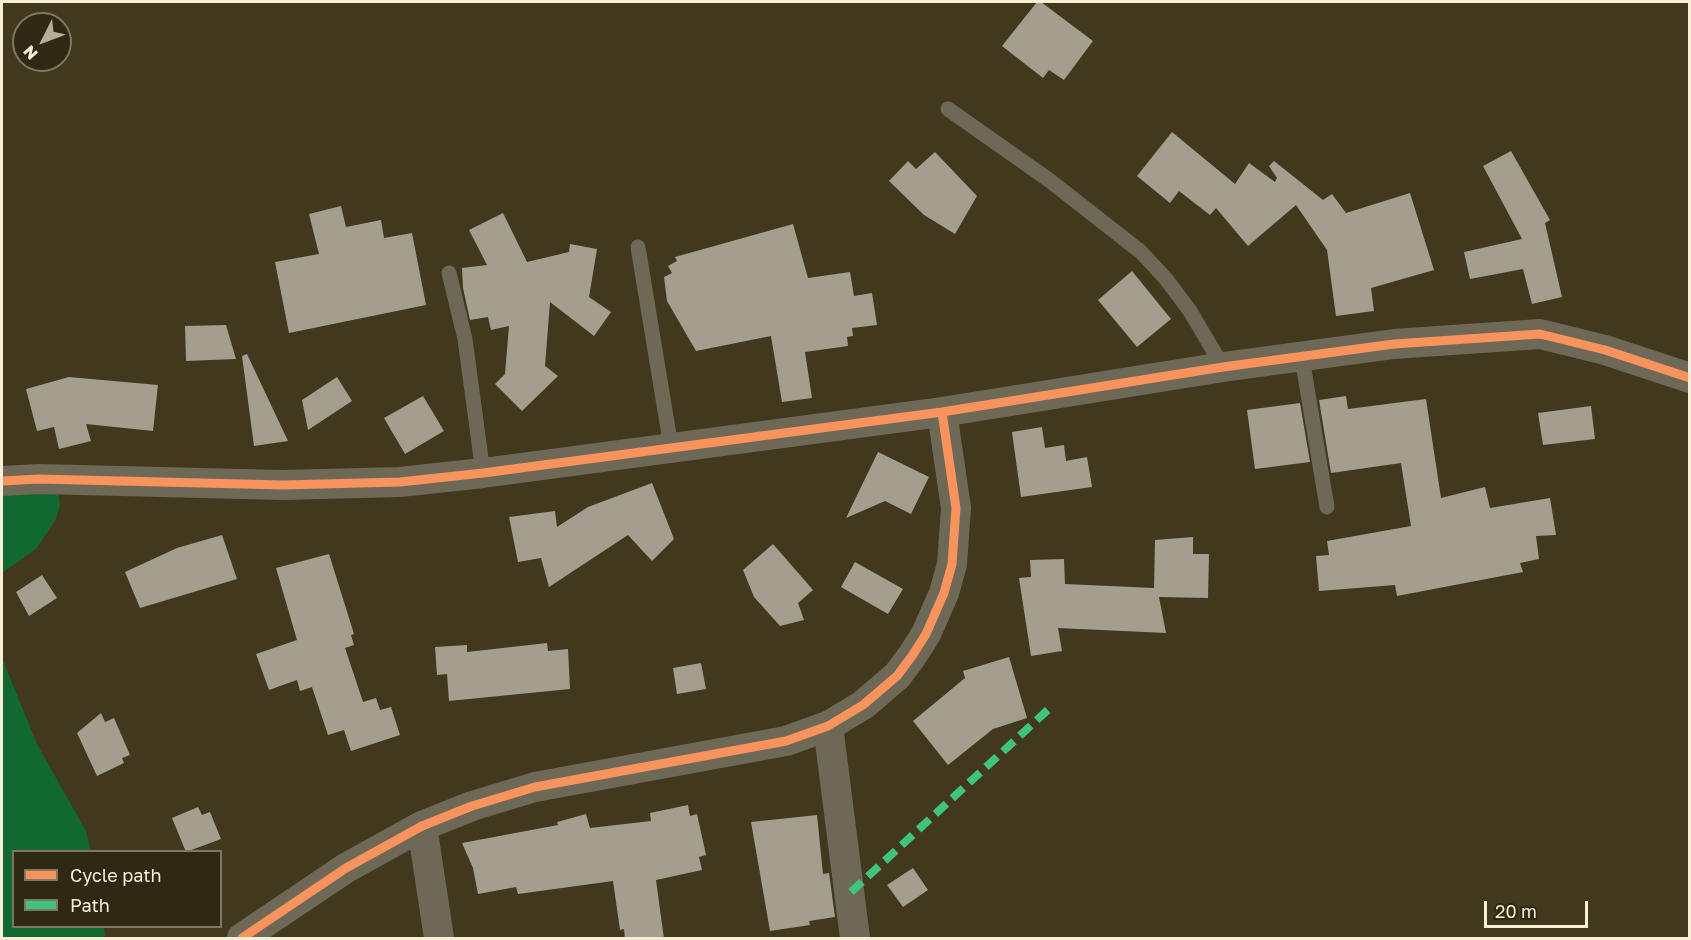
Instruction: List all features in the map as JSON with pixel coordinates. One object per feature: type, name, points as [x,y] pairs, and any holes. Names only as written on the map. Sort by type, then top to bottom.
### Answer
[{"type":"street","points":[[2,481],[39,479],[356,484],[483,473],[942,412],[1223,367],[1394,345],[1540,334],[1596,347],[1689,378]]},
{"type":"street","points":[[242,939],[346,868],[422,826],[472,806],[535,787],[786,741],[828,726],[863,705],[897,676],[926,634],[944,593],[952,564],[956,507],[942,412]]},
{"type":"street","points":[[828,726],[855,939]]},
{"type":"street","points":[[422,826],[439,939]]},
{"type":"lane","points":[[948,109],[1058,186],[1141,252],[1166,279],[1190,311],[1223,367]]},
{"type":"lane","points":[[638,247],[671,447]]},
{"type":"lane","points":[[449,273],[465,339],[483,473]]},
{"type":"lane","points":[[1302,358],[1327,507]]},
{"type":"green space","points":[[57,477],[60,506],[55,521],[36,549],[2,573],[2,478]]},
{"type":"green space","points":[[2,658],[37,744],[86,831],[91,850],[12,850],[12,928],[104,928],[105,938],[2,938]]},
{"type":"building","points":[[1037,2],[1041,2],[1093,41],[1064,80],[1049,70],[1043,78],[1002,46]]},
{"type":"building","points":[[1172,132],[1235,184],[1249,163],[1275,182],[1277,178],[1269,166],[1274,161],[1323,200],[1332,194],[1346,213],[1410,193],[1434,270],[1371,288],[1374,311],[1336,316],[1327,250],[1296,205],[1248,246],[1216,208],[1210,215],[1179,191],[1170,203],[1137,176]]},
{"type":"building","points":[[1511,151],[1550,220],[1545,223],[1562,297],[1532,304],[1523,269],[1470,279],[1464,252],[1522,239],[1483,166]]},
{"type":"building","points":[[935,152],[977,196],[955,234],[924,215],[889,181],[908,161],[916,169]]},
{"type":"building","points":[[341,206],[346,227],[381,220],[384,238],[412,233],[426,305],[289,333],[275,262],[319,254],[309,214]]},
{"type":"building","points":[[503,213],[527,262],[569,252],[570,244],[597,249],[589,297],[611,312],[594,336],[550,302],[545,366],[558,376],[522,411],[495,384],[505,374],[509,326],[491,330],[488,317],[470,320],[463,288],[462,268],[487,265],[469,230]]},
{"type":"building","points":[[793,224],[808,278],[850,272],[854,296],[872,293],[877,325],[852,328],[853,336],[847,337],[848,346],[805,352],[812,398],[782,402],[771,336],[696,351],[667,301],[664,277],[672,273],[668,266],[677,261],[675,257]]},
{"type":"building","points":[[1132,271],[1171,319],[1137,347],[1098,300]]},
{"type":"building","points":[[226,325],[236,359],[186,361],[185,326]]},
{"type":"building","points":[[247,354],[288,441],[254,446],[242,356]]},
{"type":"building","points":[[69,377],[158,385],[153,431],[86,424],[91,441],[59,449],[54,427],[37,431],[26,389]]},
{"type":"building","points":[[337,377],[352,401],[308,430],[302,400]]},
{"type":"building","points":[[423,396],[444,431],[405,454],[384,418]]},
{"type":"building","points":[[1346,396],[1348,409],[1426,399],[1441,498],[1485,487],[1490,508],[1550,498],[1556,535],[1536,536],[1539,559],[1520,563],[1523,572],[1397,596],[1395,585],[1319,591],[1316,556],[1329,555],[1327,541],[1411,526],[1401,463],[1331,473],[1319,400]]},
{"type":"building","points":[[1300,403],[1310,462],[1255,469],[1247,410]]},
{"type":"building","points":[[1591,406],[1595,439],[1543,445],[1538,413]]},
{"type":"building","points":[[1042,427],[1045,448],[1064,445],[1066,461],[1087,457],[1092,487],[1021,497],[1012,432]]},
{"type":"building","points":[[878,452],[929,477],[911,514],[885,501],[846,518]]},
{"type":"building","points":[[652,483],[674,539],[652,561],[628,535],[549,587],[541,558],[518,562],[509,517],[555,511],[557,527],[588,507]]},
{"type":"building","points":[[222,535],[237,579],[140,608],[125,572],[177,548]]},
{"type":"building","points":[[1193,537],[1193,554],[1209,554],[1208,598],[1159,597],[1166,633],[1058,628],[1062,651],[1031,656],[1019,578],[1031,577],[1030,560],[1064,559],[1065,584],[1154,588],[1155,540]]},
{"type":"building","points":[[773,544],[813,590],[798,603],[804,620],[780,626],[754,597],[743,570]]},
{"type":"building","points":[[329,554],[354,634],[351,635],[354,645],[345,648],[363,702],[376,698],[380,710],[391,707],[400,735],[351,751],[344,730],[328,735],[312,687],[300,691],[297,680],[269,690],[256,654],[297,640],[276,568]]},
{"type":"building","points":[[855,562],[903,589],[888,614],[841,587]]},
{"type":"building","points":[[42,575],[57,598],[29,616],[16,592]]},
{"type":"building","points":[[547,643],[548,651],[568,649],[570,689],[449,701],[447,674],[437,675],[435,647],[467,645],[467,652]]},
{"type":"building","points":[[1009,657],[1027,718],[993,729],[948,765],[913,721],[965,678],[963,671]]},
{"type":"building","points":[[701,663],[706,689],[677,694],[673,668]]},
{"type":"building","points":[[101,713],[105,722],[114,718],[130,755],[122,758],[124,763],[97,776],[77,733]]},
{"type":"building","points":[[688,805],[690,816],[697,814],[706,855],[699,857],[702,870],[656,880],[664,939],[625,939],[624,929],[620,930],[613,881],[518,894],[516,887],[478,894],[473,868],[462,843],[558,825],[557,822],[586,814],[590,828],[651,821],[650,813]]},
{"type":"building","points":[[198,807],[202,815],[210,812],[221,839],[191,850],[185,850],[172,818]]},
{"type":"building","points":[[817,815],[823,874],[829,873],[835,917],[809,921],[810,925],[770,931],[751,822]]},
{"type":"building","points":[[913,868],[928,890],[903,907],[887,885]]},
{"type":"marked path","points":[[851,892],[1052,706]]},
{"type":"cycle path","points":[[2,481],[39,479],[283,485],[400,482],[942,412],[1223,367],[1394,344],[1540,334],[1605,350],[1690,378]]},
{"type":"cycle path","points":[[242,938],[346,868],[422,826],[472,806],[535,787],[786,741],[828,726],[863,705],[897,676],[926,634],[944,593],[952,564],[956,508],[942,412]]}]
